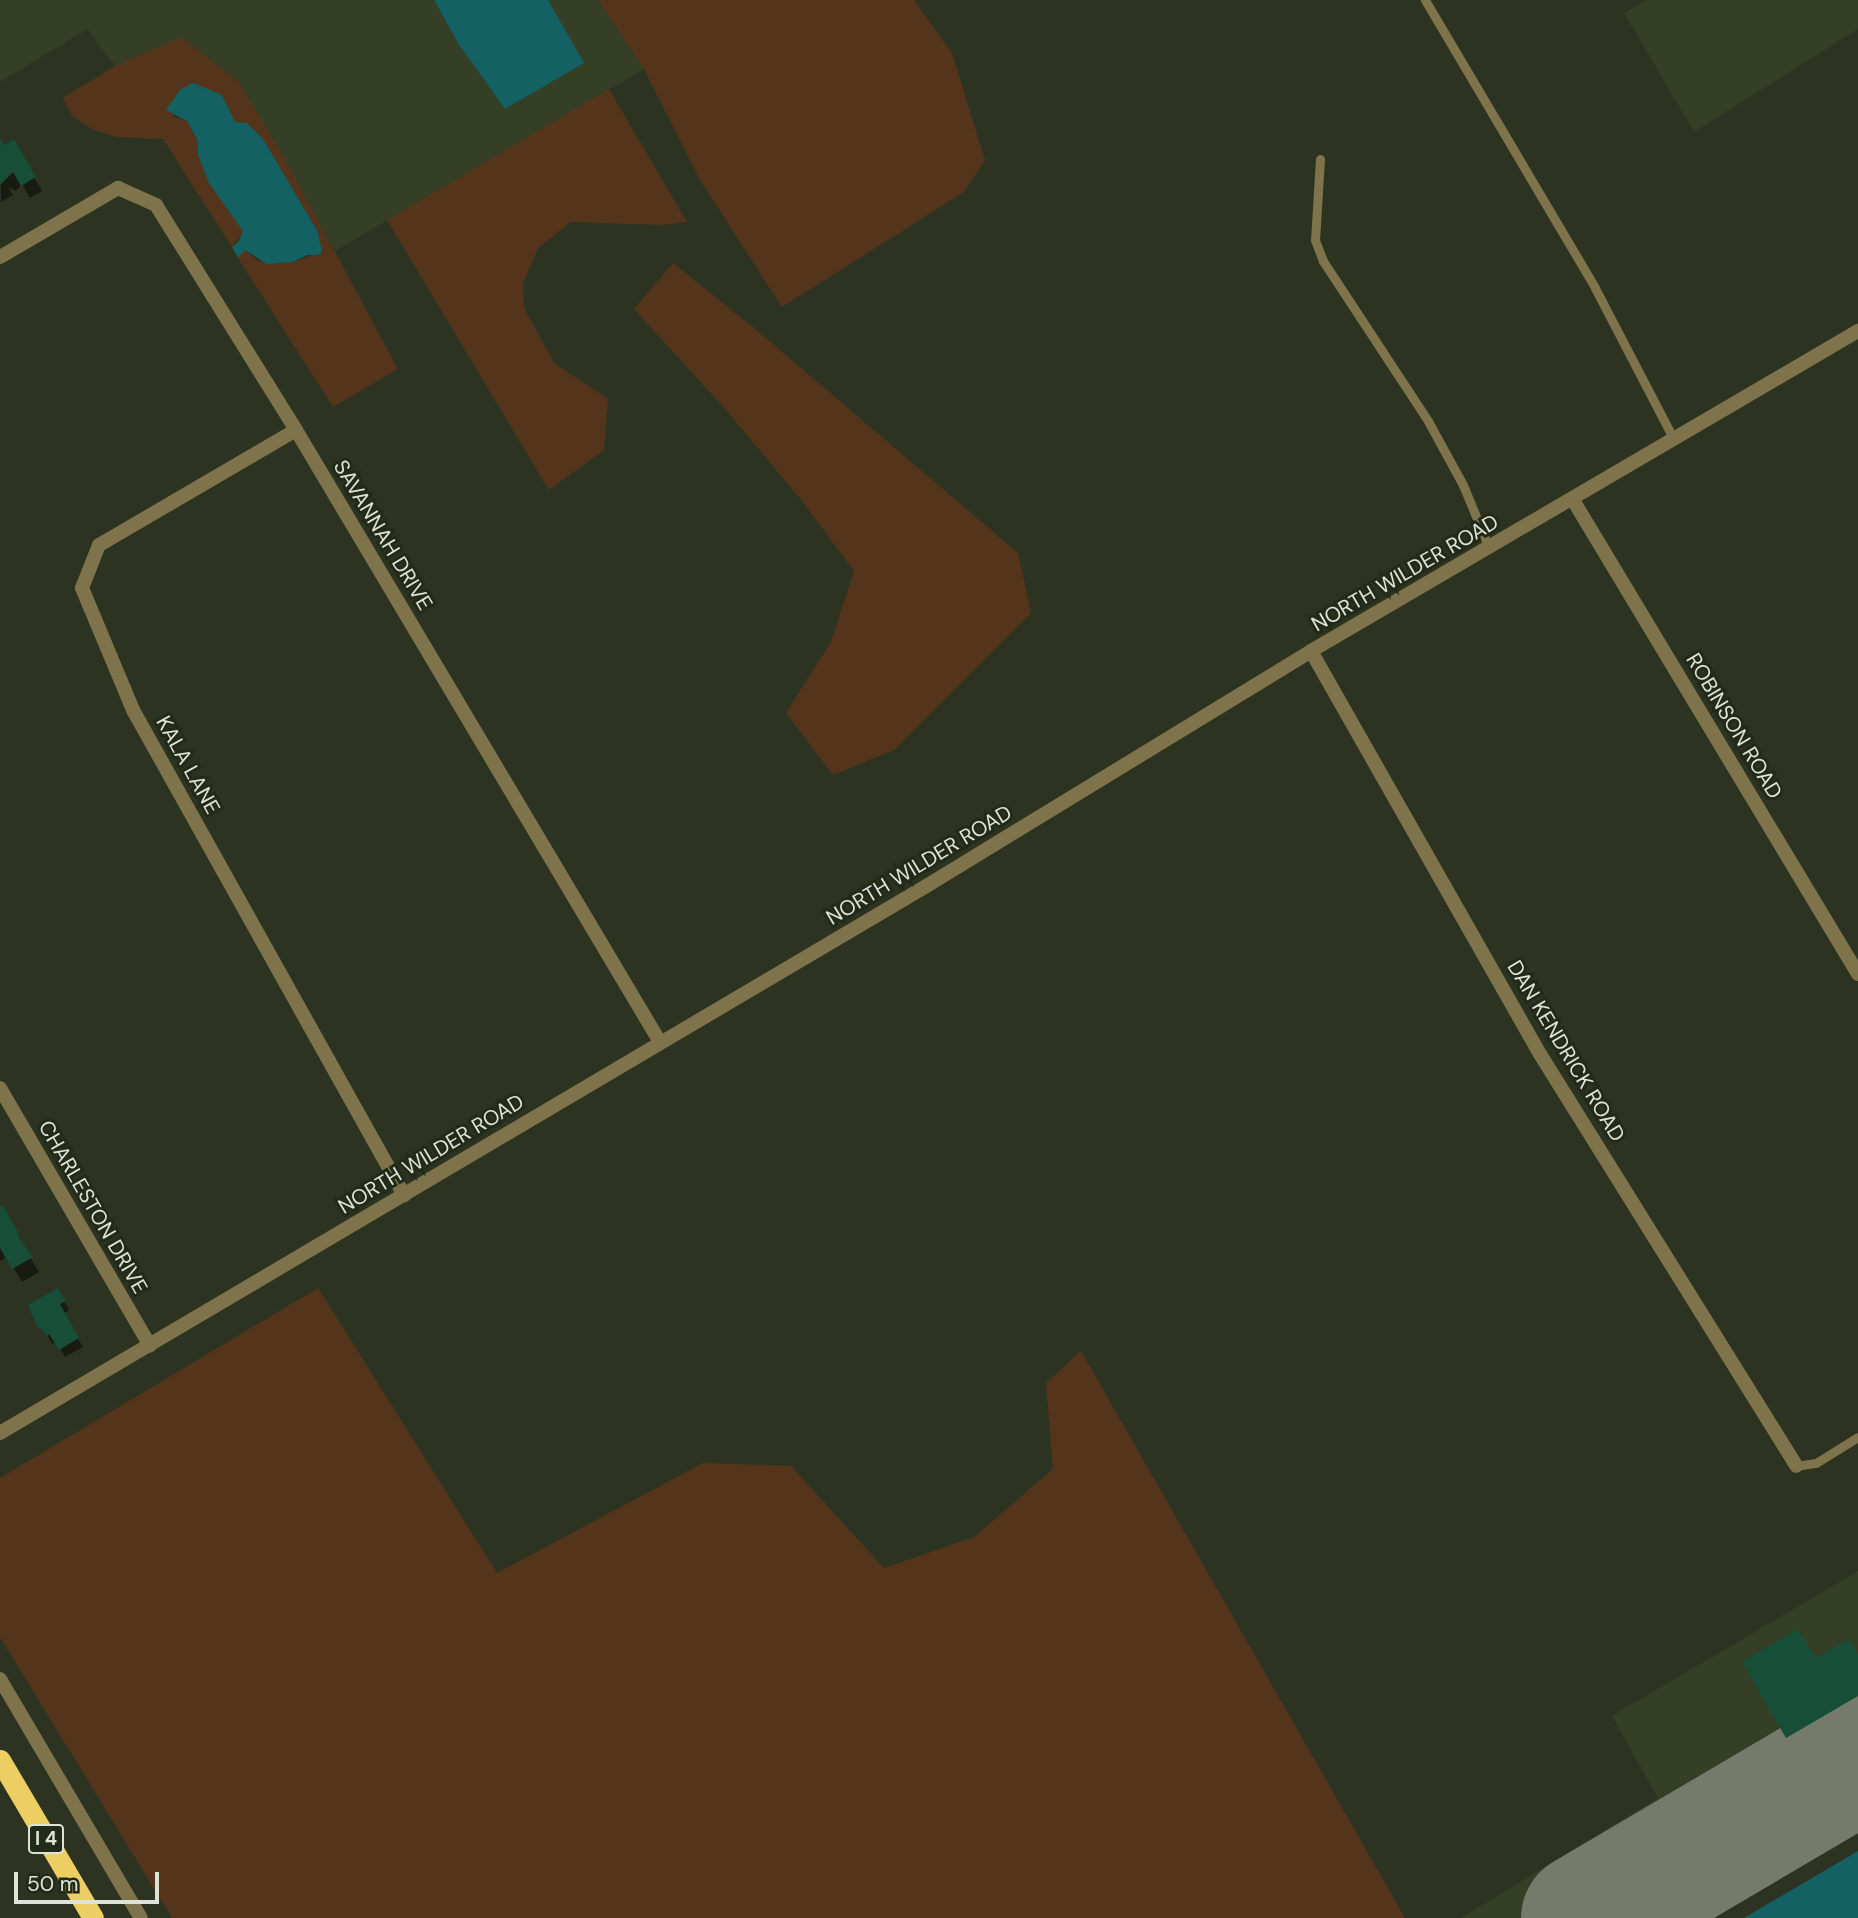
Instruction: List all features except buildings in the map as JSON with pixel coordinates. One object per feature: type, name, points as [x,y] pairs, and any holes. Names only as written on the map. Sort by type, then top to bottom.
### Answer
[{"type":"highway","name":"I 4","points":[[0,1760],[93,1918]]},
{"type":"street","name":"SAVANNAH DRIVE","points":[[0,257],[118,188],[156,205],[296,430],[660,1042]]},
{"type":"street","name":"NORTH WILDER ROAD","points":[[0,1433],[928,885],[1311,651],[1858,331]]},
{"type":"street","name":"KALA LANE","points":[[296,430],[99,545],[82,588],[133,710],[404,1195]]},
{"type":"street","name":"ROBINSON ROAD","points":[[1573,499],[1858,974]]},
{"type":"street","name":"DAN KENDRICK ROAD","points":[[1311,651],[1540,1054],[1796,1466]]},
{"type":"street","name":"CHARLESTON DRIVE","points":[[0,1088],[150,1346]]},
{"type":"street","points":[[0,1679],[141,1918]]},
{"type":"lane","points":[[1425,0],[1595,288],[1674,440]]},
{"type":"lane","points":[[1320,159],[1315,240],[1323,261],[1428,421],[1463,485],[1489,548]]},
{"type":"lane","points":[[1796,1466],[1816,1463],[1858,1437]]},
{"type":"shaded area","points":[[0,0],[434,0],[458,43],[506,109],[583,63],[548,0],[598,0],[644,69],[335,251],[239,82],[181,38],[115,66],[87,29],[0,82]]},
{"type":"shaded area","points":[[598,0],[914,0],[952,53],[985,160],[964,192],[782,307],[700,180],[644,69]]},
{"type":"shaded area","points":[[1646,0],[1858,0],[1858,29],[1694,132],[1624,13]]},
{"type":"shaded area","points":[[181,37],[239,82],[284,157],[398,369],[333,407],[238,258],[245,250],[258,261],[293,262],[322,252],[318,232],[263,139],[247,123],[235,122],[222,95],[172,116],[187,121],[197,139],[198,155],[244,231],[232,247],[163,139],[116,137],[92,129],[72,116],[63,98],[115,66]]},
{"type":"shaded area","points":[[609,89],[687,222],[661,225],[571,222],[538,248],[523,283],[524,308],[555,364],[608,399],[604,450],[549,490],[387,220]]},
{"type":"shaded area","points":[[673,263],[754,328],[1018,553],[1031,613],[894,750],[833,775],[786,713],[831,642],[854,571],[802,501],[727,411],[634,309]]},
{"type":"shaded area","points":[[318,1288],[497,1573],[703,1463],[791,1466],[884,1568],[974,1537],[1053,1469],[1046,1383],[1081,1351],[1405,1918],[172,1918],[0,1637],[0,1478]]},
{"type":"shaded area","points":[[1858,1571],[1858,1816],[1688,1918],[1461,1918],[1658,1798],[1612,1716]]},
{"type":"water","points":[[434,0],[548,0],[584,63],[505,109],[458,43]]},
{"type":"water","points":[[193,83],[222,95],[235,122],[247,123],[263,139],[318,232],[322,252],[318,255],[307,255],[293,262],[267,264],[245,250],[238,258],[232,247],[239,241],[243,231],[209,183],[198,155],[197,139],[187,121],[166,110],[180,90]]},
{"type":"water","points":[[1858,1851],[1858,1918],[1744,1918]]},
{"type":"runway","points":[[1586,1918],[1858,1758]]}]
